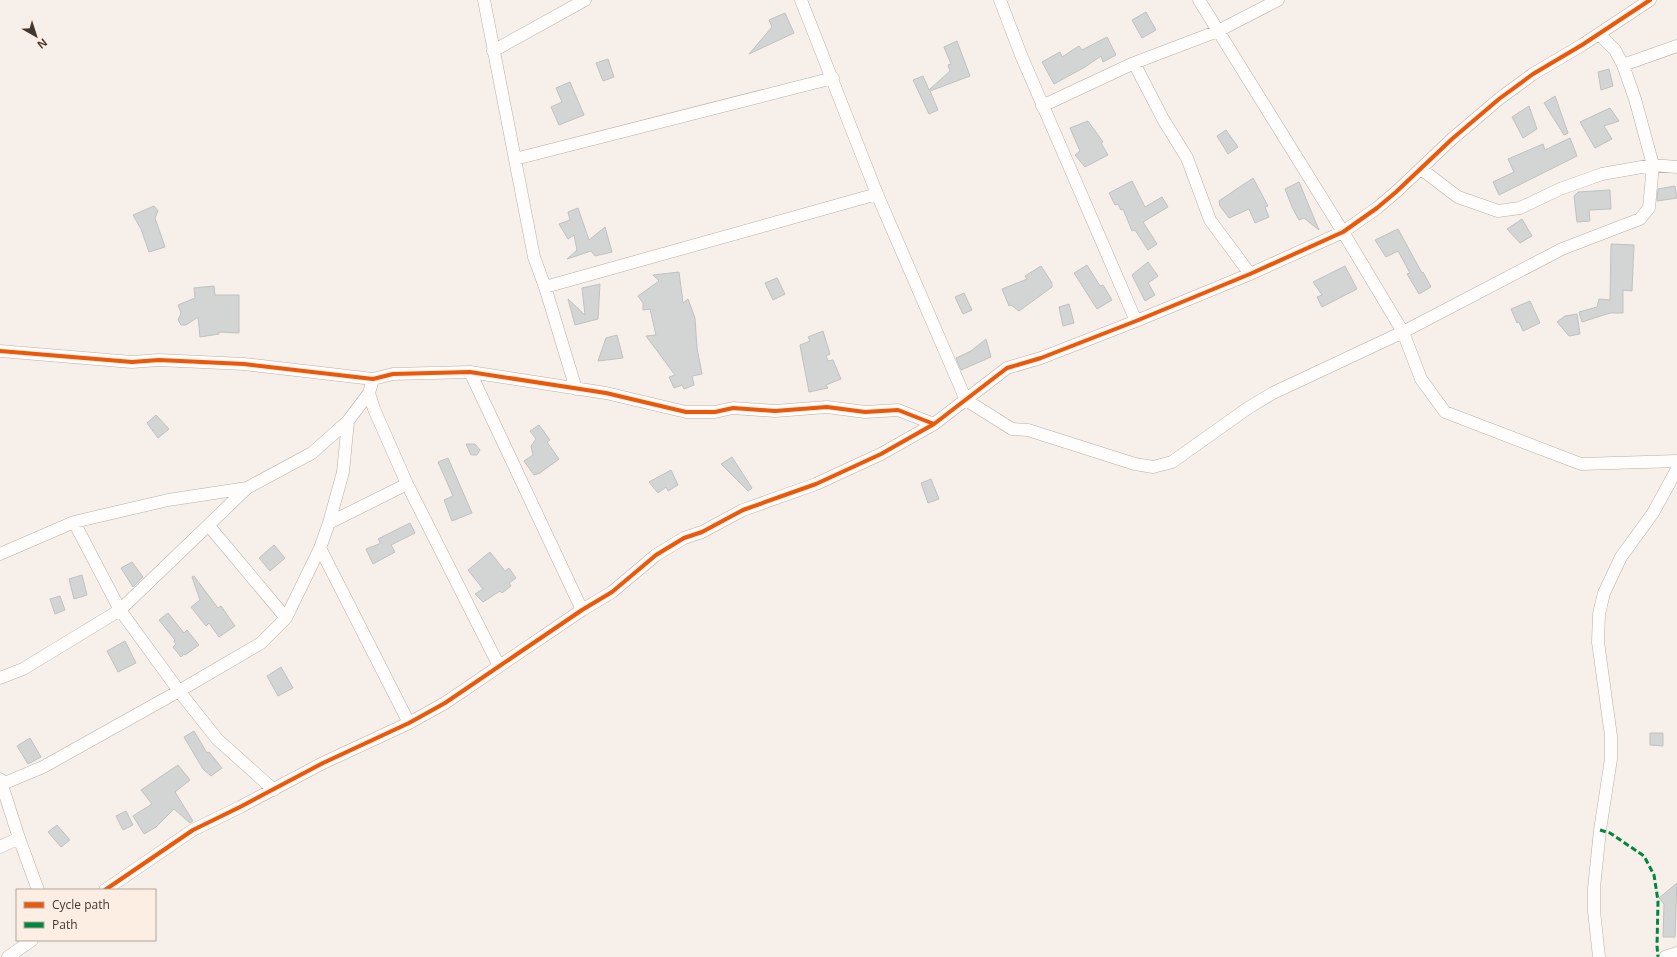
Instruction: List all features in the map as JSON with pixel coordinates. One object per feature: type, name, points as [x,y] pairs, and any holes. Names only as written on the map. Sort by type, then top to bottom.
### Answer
[{"type":"street","points":[[484,0],[534,257],[545,287],[576,389]]},
{"type":"street","points":[[493,51],[585,0]]},
{"type":"street","points":[[801,0],[833,78],[877,194],[966,400],[1012,429],[1028,430],[1136,464],[1153,467],[1172,462],[1177,459],[1242,412],[1273,393],[1403,332],[1562,249],[1640,219],[1649,208],[1653,165],[1635,99],[1623,65],[1615,50],[1599,34]]},
{"type":"street","points":[[1000,0],[1042,106],[1136,321]]},
{"type":"street","points":[[1199,0],[1343,232],[1403,332],[1421,379],[1445,412],[1581,464],[1677,461]]},
{"type":"street","points":[[1042,106],[1134,63],[1218,31],[1278,0]]},
{"type":"street","points":[[106,889],[193,830],[274,790],[323,763],[409,723],[445,703],[582,610],[612,592],[656,555],[684,538],[702,532],[742,510],[816,484],[844,472],[907,439],[934,424],[998,373],[1007,368],[1041,358],[1136,321],[1250,274],[1343,232],[1377,208],[1452,139],[1499,99],[1533,74],[1599,34],[1650,0]]},
{"type":"street","points":[[1623,65],[1677,46]]},
{"type":"street","points":[[1134,63],[1163,119],[1187,158],[1210,220],[1250,274]]},
{"type":"street","points":[[515,160],[833,78]]},
{"type":"street","points":[[1421,169],[1458,197],[1498,211],[1520,208],[1560,188],[1602,174],[1653,165],[1677,167]]},
{"type":"street","points":[[545,287],[877,194]]},
{"type":"street","points":[[0,351],[30,352],[132,362],[159,360],[244,364],[373,379],[393,374],[470,372],[606,393],[686,412],[715,412],[733,408],[775,411],[827,407],[865,412],[898,410],[934,424]]},
{"type":"street","points":[[470,372],[582,610]]},
{"type":"street","points":[[0,678],[24,669],[120,610],[247,488],[312,453],[348,421],[369,393],[373,379]]},
{"type":"street","points":[[369,393],[374,409],[407,484],[499,666]]},
{"type":"street","points":[[38,889],[1,783],[43,767],[179,691],[261,643],[286,618],[320,548],[329,523],[343,472],[348,421]]},
{"type":"street","points":[[1599,957],[1594,911],[1594,888],[1600,830],[1611,759],[1607,702],[1598,642],[1599,614],[1604,593],[1621,557],[1653,513],[1677,469]]},
{"type":"street","points":[[329,523],[407,484]]},
{"type":"street","points":[[0,554],[74,522],[168,500],[247,488]]},
{"type":"street","points":[[74,522],[120,610],[179,691],[218,739],[274,790]]},
{"type":"street","points":[[209,526],[286,618]]},
{"type":"street","points":[[320,548],[409,723]]},
{"type":"street","points":[[0,847],[19,838]]},
{"type":"street","points":[[8,957],[31,941]]},
{"type":"street","points":[[1665,957],[1677,953]]},
{"type":"building","points":[[1146,12],[1156,30],[1142,38],[1132,20]]},
{"type":"building","points":[[785,13],[794,33],[749,54],[772,27],[769,20]]},
{"type":"building","points":[[1107,37],[1116,55],[1103,62],[1101,56],[1085,67],[1054,84],[1042,62],[1060,52],[1062,57],[1079,46],[1082,50]]},
{"type":"building","points":[[957,41],[970,76],[930,91],[938,110],[929,114],[913,80],[923,76],[929,90],[950,71],[948,65],[951,64],[944,47]]},
{"type":"building","points":[[608,59],[614,77],[603,81],[596,63]]},
{"type":"building","points":[[1609,69],[1613,86],[1601,90],[1598,72]]},
{"type":"building","points":[[570,82],[584,115],[559,125],[551,107],[562,102],[556,88]]},
{"type":"building","points":[[1555,96],[1568,133],[1564,135],[1544,103]]},
{"type":"building","points":[[1529,106],[1537,129],[1523,138],[1512,117]]},
{"type":"building","points":[[1610,108],[1619,121],[1604,126],[1612,139],[1595,148],[1580,122]]},
{"type":"building","points":[[1088,121],[1103,142],[1101,143],[1108,155],[1085,167],[1075,155],[1080,151],[1070,128]]},
{"type":"building","points":[[1226,130],[1238,147],[1228,154],[1217,136]]},
{"type":"building","points":[[1570,138],[1577,156],[1499,195],[1493,182],[1514,172],[1508,159],[1543,144],[1545,150]]},
{"type":"building","points":[[1253,178],[1268,206],[1265,207],[1269,217],[1255,223],[1249,209],[1229,218],[1220,206],[1219,201]]},
{"type":"building","points":[[1132,181],[1145,207],[1162,197],[1168,207],[1143,222],[1157,244],[1148,250],[1135,230],[1132,231],[1123,209],[1121,210],[1118,204],[1115,205],[1109,193]]},
{"type":"building","points":[[1299,182],[1319,230],[1304,218],[1299,220],[1292,207],[1285,189]]},
{"type":"building","points":[[1675,186],[1677,198],[1657,201],[1658,189]]},
{"type":"building","points":[[1610,190],[1611,209],[1589,210],[1590,221],[1577,222],[1574,196],[1578,192]]},
{"type":"building","points":[[154,206],[158,211],[155,218],[165,247],[149,252],[141,229],[133,215]]},
{"type":"building","points":[[578,208],[589,240],[605,227],[612,252],[595,256],[591,251],[567,259],[577,250],[574,235],[568,239],[559,224],[570,220],[568,212]]},
{"type":"building","points":[[1522,219],[1532,236],[1520,243],[1507,229]]},
{"type":"building","points":[[1398,229],[1431,287],[1419,294],[1407,274],[1410,273],[1398,251],[1386,257],[1375,240]]},
{"type":"building","points":[[1611,244],[1634,245],[1632,291],[1623,290],[1623,313],[1610,313],[1582,322],[1579,312],[1597,307],[1599,299],[1610,300]]},
{"type":"building","points":[[1148,262],[1158,276],[1148,283],[1155,295],[1145,301],[1132,275]]},
{"type":"building","points":[[1087,265],[1100,286],[1103,285],[1112,300],[1097,309],[1074,273]]},
{"type":"building","points":[[1041,266],[1052,283],[1052,287],[1019,311],[1011,305],[1009,306],[1002,289],[1027,279],[1025,276]]},
{"type":"building","points":[[1345,266],[1357,289],[1322,307],[1317,297],[1322,295],[1313,282]]},
{"type":"building","points":[[679,272],[683,303],[688,299],[695,318],[697,348],[702,374],[692,376],[694,385],[684,389],[682,385],[674,388],[669,377],[675,375],[646,336],[656,335],[650,309],[643,310],[643,303],[638,296],[659,281],[653,275]]},
{"type":"building","points":[[777,278],[785,294],[773,300],[765,283]]},
{"type":"building","points":[[600,284],[598,319],[575,325],[568,299],[585,315],[582,288]]},
{"type":"building","points":[[214,286],[215,295],[239,295],[239,333],[219,332],[219,334],[200,337],[198,317],[186,325],[181,325],[178,320],[181,313],[178,305],[195,298],[194,288]]},
{"type":"building","points":[[964,293],[972,310],[963,314],[955,297]]},
{"type":"building","points":[[1530,301],[1540,323],[1523,331],[1519,322],[1517,323],[1511,309]]},
{"type":"building","points":[[1069,304],[1074,323],[1063,326],[1059,307]]},
{"type":"building","points":[[1577,314],[1580,334],[1569,336],[1557,322],[1565,316]]},
{"type":"building","points":[[823,331],[830,354],[826,356],[828,361],[833,360],[841,379],[826,385],[828,388],[809,392],[800,345],[810,341],[808,337]]},
{"type":"building","points":[[617,335],[623,358],[598,361],[606,338]]},
{"type":"building","points":[[986,339],[991,357],[961,370],[956,358],[971,351]]},
{"type":"building","points":[[156,415],[169,429],[158,438],[147,423]]},
{"type":"building","points":[[539,425],[550,440],[547,442],[559,459],[540,473],[534,475],[524,461],[533,455],[531,446],[536,439],[530,431]]},
{"type":"building","points":[[466,444],[475,444],[480,450],[477,455],[471,455]]},
{"type":"building","points":[[732,457],[752,488],[748,491],[721,464]]},
{"type":"building","points":[[448,458],[472,513],[452,521],[444,500],[453,496],[438,462]]},
{"type":"building","points":[[671,470],[678,485],[668,491],[666,487],[658,493],[649,482]]},
{"type":"building","points":[[931,479],[939,499],[928,503],[921,483]]},
{"type":"building","points":[[410,523],[415,533],[391,545],[395,552],[373,564],[366,549],[379,544],[380,542],[378,539]]},
{"type":"building","points":[[274,545],[285,558],[270,571],[259,558]]},
{"type":"building","points":[[490,552],[505,571],[509,568],[516,578],[509,583],[511,586],[502,593],[500,591],[483,602],[475,594],[483,589],[468,570]]},
{"type":"building","points":[[132,562],[143,577],[133,587],[121,568]]},
{"type":"building","points":[[82,575],[87,595],[74,599],[69,579]]},
{"type":"building","points":[[194,576],[218,608],[221,606],[235,626],[219,637],[209,623],[206,626],[191,607],[200,600],[192,577]]},
{"type":"building","points":[[60,596],[65,610],[55,614],[50,599]]},
{"type":"building","points":[[168,613],[184,633],[187,630],[199,645],[181,657],[173,647],[176,644],[174,641],[175,640],[159,620]]},
{"type":"building","points":[[125,641],[136,663],[118,672],[107,651]]},
{"type":"building","points":[[281,667],[293,688],[278,696],[267,676]]},
{"type":"building","points":[[194,731],[207,753],[209,752],[222,768],[211,776],[203,769],[184,737]]},
{"type":"building","points":[[1650,733],[1663,733],[1663,746],[1650,745]]},
{"type":"building","points":[[30,738],[41,757],[28,764],[17,746]]},
{"type":"building","points":[[178,765],[190,780],[175,792],[193,821],[190,823],[174,809],[156,827],[144,834],[133,816],[152,804],[141,790]]},
{"type":"building","points":[[126,811],[133,825],[123,830],[116,816]]},
{"type":"building","points":[[57,825],[70,840],[61,847],[48,832]]},
{"type":"building","points":[[1677,883],[1675,937],[1663,937],[1664,904],[1659,898]]},
{"type":"marked path","points":[[1600,830],[1610,833],[1644,856],[1654,875],[1658,901],[1658,957]]},
{"type":"cycle path","points":[[106,889],[193,830],[323,763],[409,723],[445,703],[582,610],[612,592],[656,555],[684,538],[702,532],[743,510],[816,484],[881,454],[934,424],[1007,368],[1041,358],[1136,321],[1250,274],[1343,232],[1377,208],[1396,192],[1452,139],[1499,99],[1533,74],[1582,45],[1650,0]]},
{"type":"cycle path","points":[[0,351],[132,362],[159,360],[244,364],[373,379],[393,374],[470,372],[606,393],[686,412],[715,412],[733,408],[775,411],[827,407],[865,412],[898,410],[934,424]]}]
